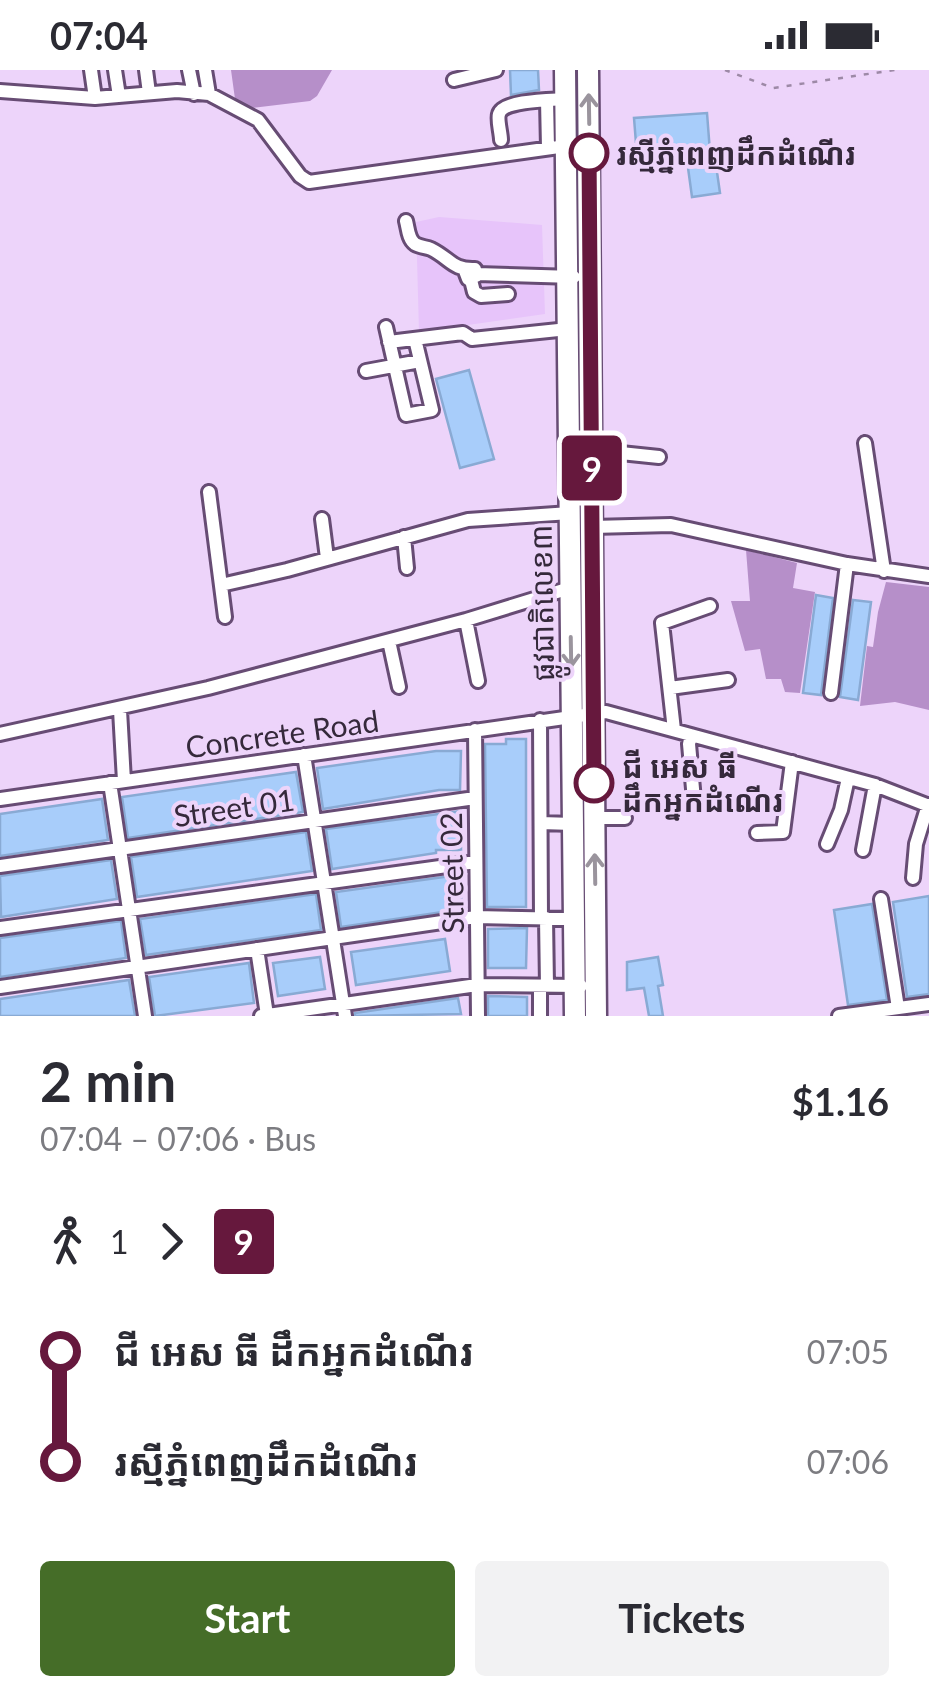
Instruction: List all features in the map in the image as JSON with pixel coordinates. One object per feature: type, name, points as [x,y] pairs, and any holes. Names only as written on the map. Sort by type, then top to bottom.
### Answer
[{"type":"highway","name":"ផ្លូវជាតិលេខ៣","points":[[563,70],[556,100],[567,277],[574,919],[585,986],[596,1016]]},
{"type":"highway","name":"ផ្លូវជាតិលេខ៣","points":[[575,1016],[585,986],[594,818],[588,70]]},
{"type":"street","points":[[92,70],[94,98]]},
{"type":"street","points":[[116,70],[119,96]]},
{"type":"street","points":[[146,70],[149,93]]},
{"type":"street","points":[[189,70],[202,94]]},
{"type":"street","points":[[202,94],[205,70]]},
{"type":"street","points":[[454,80],[496,70]]},
{"type":"street","points":[[0,92],[94,98],[202,94],[258,120],[300,176],[309,182],[557,139]]},
{"type":"street","points":[[502,140],[502,108],[556,100]]},
{"type":"street","points":[[406,221],[416,245],[430,248],[471,275],[590,277]]},
{"type":"street","points":[[471,275],[474,292],[481,296],[508,294]]},
{"type":"street","points":[[386,327],[406,415],[432,410],[415,339]]},
{"type":"street","points":[[389,342],[463,333],[472,340],[568,329]]},
{"type":"street","points":[[366,370],[420,361]]},
{"type":"street","points":[[865,443],[884,571]]},
{"type":"street","points":[[592,450],[659,457]]},
{"type":"street","points":[[209,492],[225,617]]},
{"type":"street","points":[[221,586],[468,520],[570,513]]},
{"type":"street","points":[[322,519],[328,558]]},
{"type":"street","points":[[592,527],[671,525],[847,564],[929,576]]},
{"type":"street","points":[[404,537],[408,568]]},
{"type":"street","points":[[832,694],[847,564]]},
{"type":"street","points":[[0,734],[120,710],[389,641],[570,588]]},
{"type":"street","points":[[674,730],[662,623],[710,606]]},
{"type":"street","points":[[466,620],[478,682]]},
{"type":"street","points":[[389,641],[398,687]]},
{"type":"street","points":[[670,688],[728,680]]},
{"type":"street","points":[[120,710],[120,849],[145,1016]]},
{"type":"street","points":[[594,712],[691,734],[875,785],[928,805],[916,844],[914,878]]},
{"type":"street","name":"Concrete Road","points":[[0,799],[594,712]]},
{"type":"street","points":[[540,720],[544,918],[540,1016]]},
{"type":"street","name":"Street 02","points":[[474,730],[478,1016]]},
{"type":"street","points":[[691,734],[694,800]]},
{"type":"street","points":[[304,755],[344,1010]]},
{"type":"street","points":[[757,833],[782,832],[792,762]]},
{"type":"street","points":[[826,844],[841,810],[848,778]]},
{"type":"street","points":[[863,850],[875,785]]},
{"type":"street","name":"Street 01","points":[[0,866],[475,798]]},
{"type":"street","points":[[594,818],[625,818]]},
{"type":"street","points":[[541,823],[573,824]]},
{"type":"street","points":[[0,928],[476,862]]},
{"type":"street","points":[[880,899],[898,1008]]},
{"type":"street","points":[[0,987],[476,918],[574,919]]},
{"type":"street","points":[[257,949],[264,1016],[344,1010],[477,985],[585,986]]},
{"type":"street","points":[[839,1016],[929,1004]]},
{"type":"path","points":[[725,70],[774,88],[895,70]]},
{"type":"shaded area","points":[[231,70],[332,70],[310,101],[244,109],[235,99]]},
{"type":"shaded area","points":[[439,217],[542,225],[545,314],[419,332],[416,222]]},
{"type":"shaded area","points":[[746,550],[797,563],[793,588],[815,592],[800,693],[785,692],[781,679],[766,679],[760,649],[745,651],[731,601],[750,601]]},
{"type":"shaded area","points":[[886,582],[929,587],[929,710],[895,702],[860,706],[867,646],[873,647]]},
{"type":"building","points":[[510,70],[538,70],[539,90],[511,95]]},
{"type":"building","points":[[707,113],[710,152],[714,151],[720,193],[692,197],[686,153],[637,156],[634,118]]},
{"type":"building","points":[[469,370],[494,459],[460,468],[436,379]]},
{"type":"building","points":[[816,595],[833,598],[821,695],[803,693]]},
{"type":"building","points":[[853,600],[871,602],[858,700],[840,697]]},
{"type":"building","points":[[506,739],[526,739],[526,907],[487,907],[485,744],[506,744]]},
{"type":"building","points":[[461,751],[460,790],[323,809],[317,768]]},
{"type":"building","points":[[296,772],[303,812],[128,838],[122,797]]},
{"type":"building","points":[[102,799],[108,840],[0,856],[0,814]]},
{"type":"building","points":[[461,811],[461,850],[436,850],[332,869],[326,829]]},
{"type":"building","points":[[306,832],[312,871],[137,897],[131,857]]},
{"type":"building","points":[[111,860],[117,899],[1,917],[0,876]]},
{"type":"building","points":[[458,875],[463,909],[341,927],[336,892]]},
{"type":"building","points":[[316,894],[321,930],[146,955],[140,919]]},
{"type":"building","points":[[929,896],[929,994],[907,997],[893,902]]},
{"type":"building","points":[[872,904],[887,1000],[848,1005],[834,910]]},
{"type":"building","points":[[121,921],[126,958],[0,977],[0,938]]},
{"type":"building","points":[[527,928],[526,968],[488,968],[488,929]]},
{"type":"building","points":[[445,939],[450,971],[356,985],[351,952]]},
{"type":"building","points":[[320,957],[325,989],[278,996],[273,963]]},
{"type":"building","points":[[658,957],[663,1016],[649,1016],[644,988],[627,990],[627,962]]},
{"type":"building","points":[[249,963],[254,1003],[155,1016],[149,977]]},
{"type":"building","points":[[129,980],[135,1016],[0,1016],[0,999]]},
{"type":"building","points":[[488,996],[527,997],[527,1016],[488,1016]]},
{"type":"building","points":[[458,998],[461,1014],[355,1016],[355,1013]]},
{"type":"bus line","name":"9","points":[[589,153],[594,783]]},
{"type":"place","name":"រស្មីភ្នំពេញដឹកដំណើរ","points":[[589,153]]},
{"type":"place","name":"ជី អេស ធី ដឹកអ្នកដំណើរ","points":[[594,783]]}]
